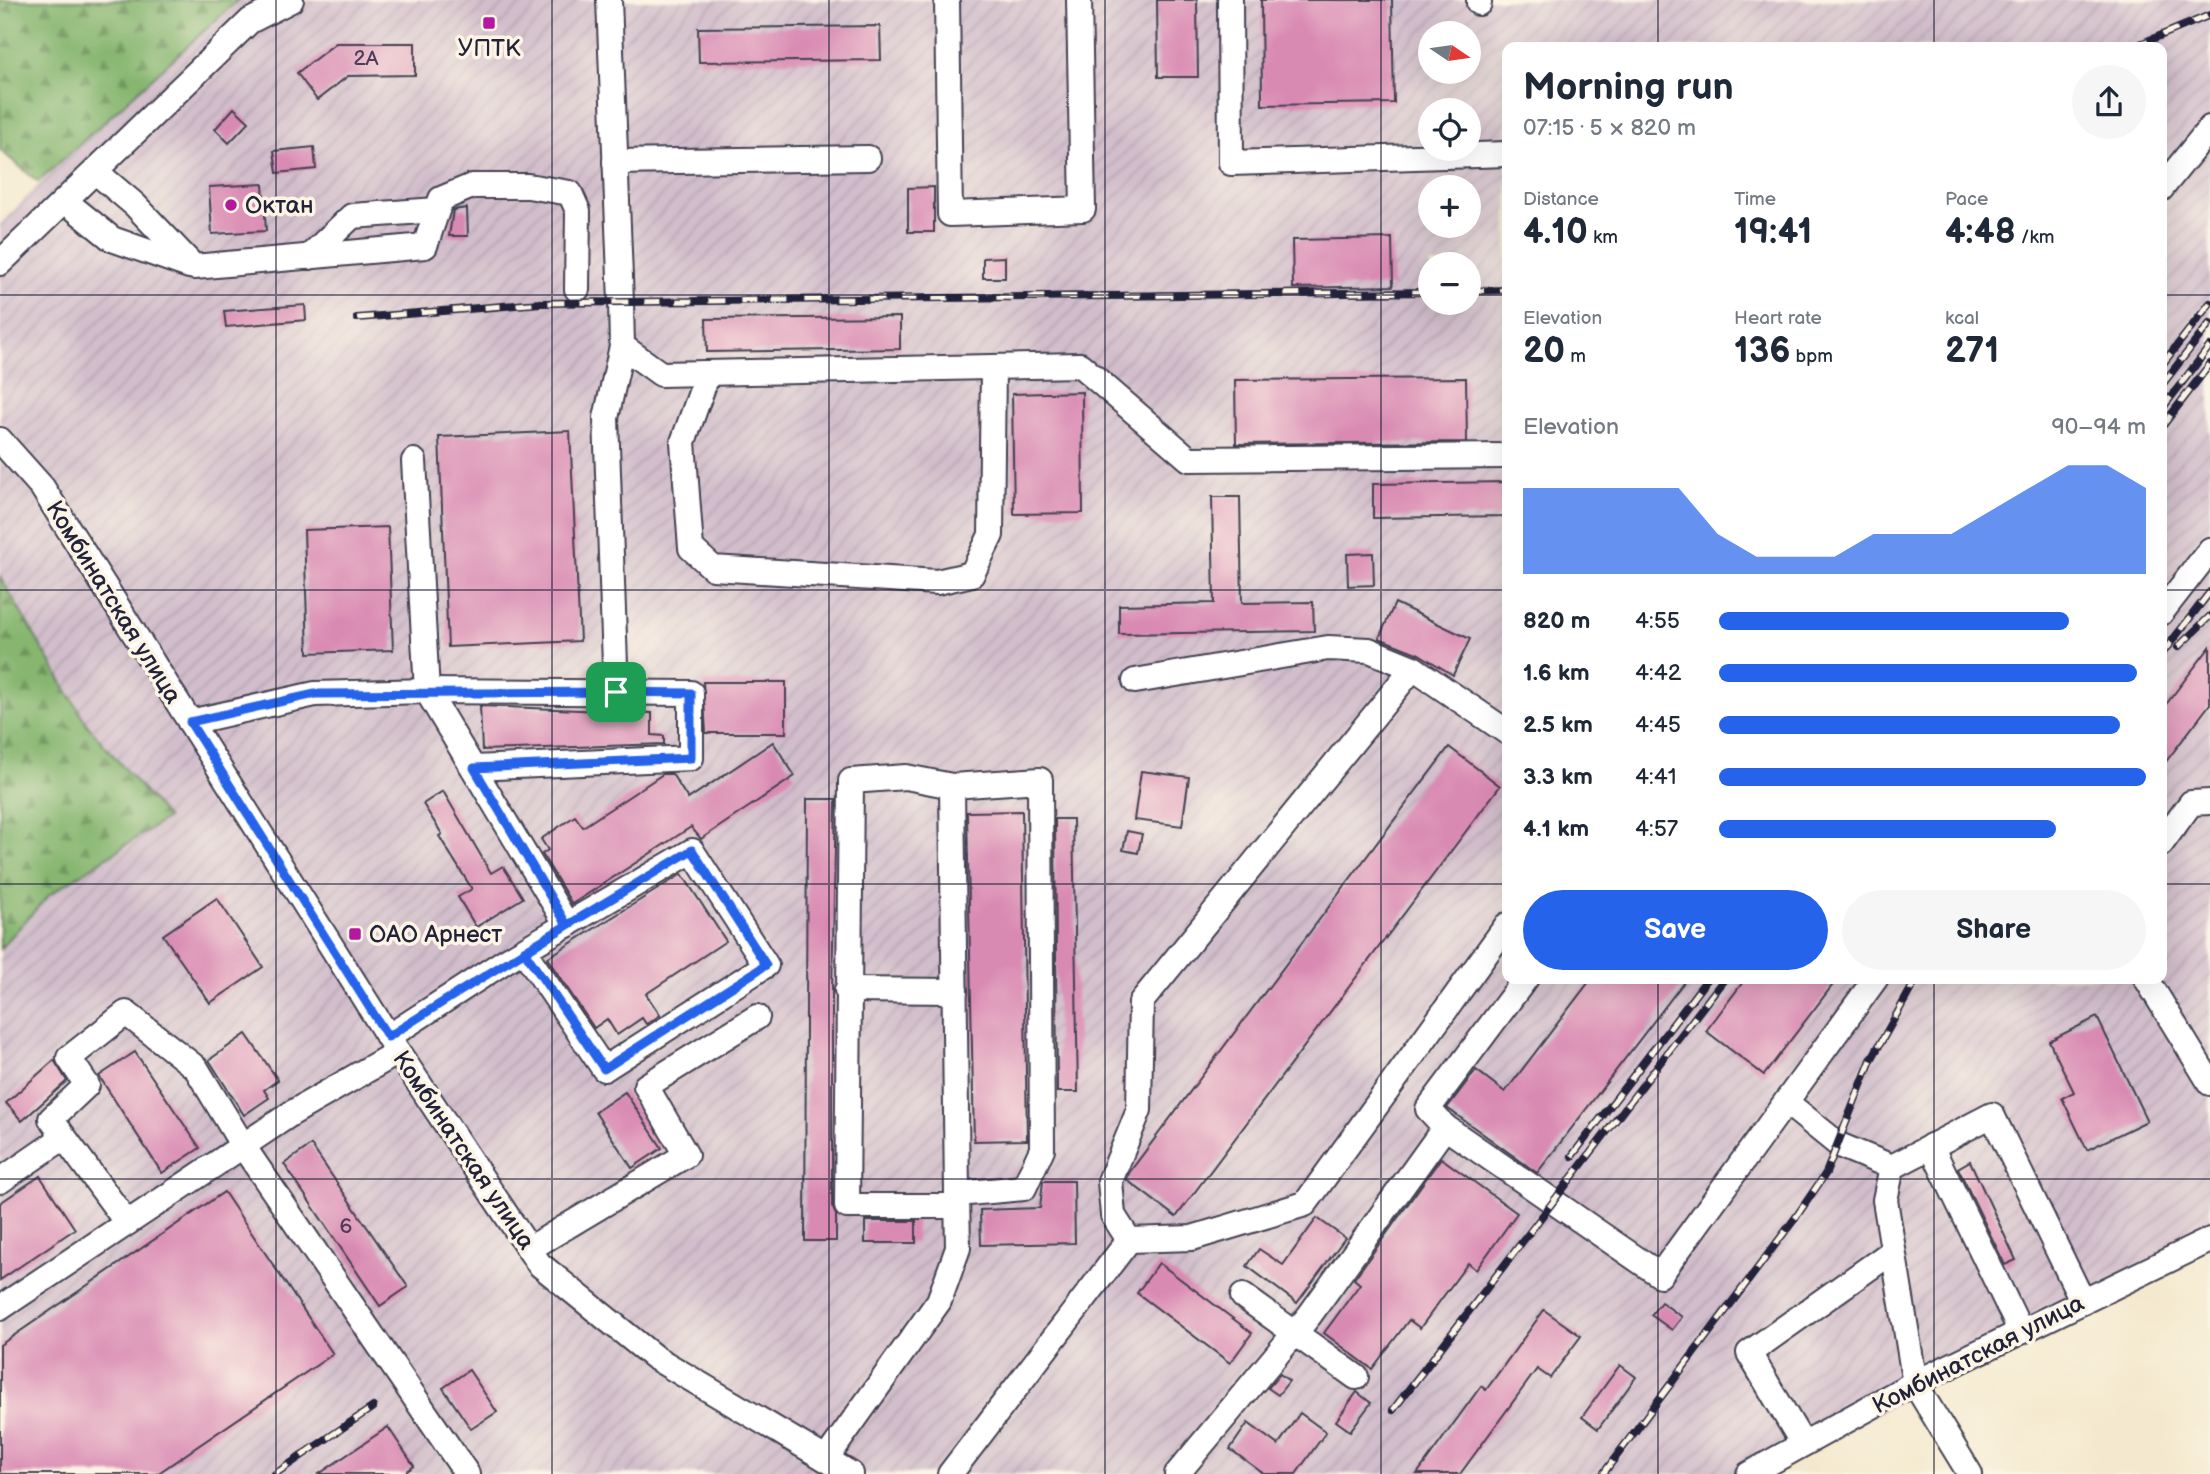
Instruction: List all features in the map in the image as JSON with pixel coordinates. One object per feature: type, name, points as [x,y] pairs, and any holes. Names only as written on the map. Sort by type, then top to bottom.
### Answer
[{"type":"street","points":[[0,263],[250,21],[291,0]]},
{"type":"street","points":[[609,0],[622,346],[607,418],[616,692]]},
{"type":"street","points":[[947,0],[950,214],[1083,209],[1079,0]]},
{"type":"street","points":[[1230,0],[1231,163],[1502,154]]},
{"type":"street","points":[[2167,182],[2210,128]]},
{"type":"street","points":[[615,162],[868,159]]},
{"type":"street","points":[[96,172],[135,205],[194,267]]},
{"type":"street","points":[[65,201],[112,239],[194,267],[425,246],[440,199],[472,186],[528,186],[570,193],[578,211],[577,289]]},
{"type":"street","points":[[309,257],[352,216],[437,210]]},
{"type":"street","points":[[622,346],[661,374],[1080,366],[1189,459],[1502,457]]},
{"type":"street","points":[[708,373],[683,442],[691,548],[713,568],[937,582],[972,574],[991,535],[993,368]]},
{"type":"street","name":"Комбинатская улица","points":[[0,440],[42,487],[393,1044],[539,1264],[654,1357],[851,1474]]},
{"type":"street","points":[[414,461],[427,691],[567,925]]},
{"type":"street","points":[[2167,604],[2210,550]]},
{"type":"street","points":[[1135,681],[1328,648],[1369,650],[1412,668],[1502,729]]},
{"type":"street","points":[[1129,1240],[1113,1215],[1110,1181],[1139,1110],[1141,1002],[1412,668]]},
{"type":"street","points":[[190,722],[315,694],[427,691],[691,693],[691,758],[474,768]]},
{"type":"street","points":[[906,777],[952,786],[1040,780],[1042,1149],[1024,1188],[957,1200],[847,1206],[851,781],[906,777]]},
{"type":"street","points":[[826,1459],[939,1301],[958,1248],[952,786]]},
{"type":"street","points":[[2167,836],[2191,803],[2210,802]]},
{"type":"street","points":[[0,1308],[393,1044],[524,951],[692,850],[766,965],[604,1069],[524,951]]},
{"type":"street","points":[[1129,1240],[1192,1238],[1305,1204],[1502,932]]},
{"type":"street","points":[[1521,984],[1428,1109],[1445,1127],[1660,1275],[1872,984]]},
{"type":"street","points":[[2150,984],[2210,1083]]},
{"type":"street","points":[[847,989],[955,991]]},
{"type":"street","points":[[127,1223],[51,1119],[87,1085],[69,1058],[126,1013],[196,1068],[243,1146],[458,1471]]},
{"type":"street","points":[[529,1249],[686,1155],[646,1086],[757,1017]]},
{"type":"street","points":[[1786,1102],[1839,1144],[1892,1167]]},
{"type":"street","points":[[1970,1474],[1915,1384],[1885,1200],[1892,1167],[1992,1115],[2083,1301]]},
{"type":"street","points":[[1177,1474],[1294,1334],[1445,1127]]},
{"type":"street","points":[[0,1181],[64,1137]]},
{"type":"street","points":[[1931,1146],[2021,1332]]},
{"type":"street","points":[[950,1474],[1129,1240]]},
{"type":"street","name":"Комбинатская улица","points":[[1749,1474],[1915,1384],[2210,1240]]},
{"type":"street","points":[[1803,1444],[1749,1353],[1893,1251]]},
{"type":"street","points":[[1243,1296],[1356,1377]]},
{"type":"shaded area","points":[[235,0],[2210,0],[2210,1233],[1766,1474],[0,1474],[0,949],[49,895],[167,818],[88,726],[0,577],[0,224],[117,104]]},
{"type":"green space","points":[[0,0],[238,0],[38,182],[0,150]]},
{"type":"green space","points":[[0,577],[88,726],[167,818],[49,895],[0,949]]},
{"type":"building","points":[[1157,0],[1197,0],[1198,77],[1158,77]]},
{"type":"building","points":[[1261,0],[1392,0],[1394,103],[1262,105]]},
{"type":"building","points":[[880,26],[881,60],[699,62],[698,28]]},
{"type":"building","points":[[336,43],[415,43],[415,75],[348,76],[317,100],[297,73]]},
{"type":"building","points":[[234,108],[249,122],[229,143],[215,129]]},
{"type":"building","points":[[314,147],[316,169],[277,173],[274,151]]},
{"type":"building","points":[[263,184],[266,231],[212,234],[209,187]]},
{"type":"building","points":[[934,187],[934,232],[908,232],[908,188]]},
{"type":"building","points":[[467,208],[468,236],[449,236],[453,210]]},
{"type":"building","points":[[1392,238],[1393,286],[1293,288],[1292,240]]},
{"type":"building","points":[[1005,257],[1005,278],[983,278],[983,258]]},
{"type":"building","points":[[305,305],[306,320],[226,327],[224,311]]},
{"type":"building","points":[[900,317],[900,349],[707,352],[706,319]]},
{"type":"building","points":[[1466,378],[1467,442],[1236,444],[1235,380]]},
{"type":"building","points":[[1082,392],[1083,513],[1014,514],[1012,394]]},
{"type":"building","points":[[570,431],[580,641],[448,647],[439,437]]},
{"type":"building","points":[[1502,482],[1502,516],[1373,518],[1373,484]]},
{"type":"building","points":[[1212,497],[1240,497],[1242,603],[1313,602],[1314,631],[1119,634],[1119,605],[1214,603]]},
{"type":"building","points":[[388,527],[393,650],[308,653],[304,530]]},
{"type":"building","points":[[1373,553],[1374,585],[1348,586],[1347,554]]},
{"type":"building","points":[[1395,603],[1470,639],[1453,675],[1419,654],[1379,638]]},
{"type":"building","points":[[2210,647],[2210,704],[2167,760],[2167,703]]},
{"type":"building","points":[[703,682],[786,682],[786,733],[706,733]]},
{"type":"building","points":[[480,706],[652,713],[652,735],[664,736],[664,744],[482,750]]},
{"type":"building","points":[[773,742],[795,776],[701,839],[691,827],[572,904],[542,854],[548,850],[541,839],[575,816],[583,827],[663,774],[672,774],[688,799]]},
{"type":"building","points":[[1449,747],[1500,786],[1176,1217],[1127,1180],[1129,1173]]},
{"type":"building","points":[[1141,771],[1189,777],[1182,826],[1134,820]]},
{"type":"building","points":[[443,791],[491,873],[503,866],[523,898],[476,927],[458,897],[472,889],[439,836],[442,834],[423,804]]},
{"type":"building","points":[[807,799],[836,799],[832,991],[832,1206],[836,1215],[836,1241],[805,1241]]},
{"type":"building","points":[[1022,811],[1027,1140],[974,1141],[967,812]]},
{"type":"building","points":[[1055,819],[1073,819],[1078,1092],[1057,1092]]},
{"type":"building","points":[[1127,831],[1142,834],[1138,853],[1123,850]]},
{"type":"building","points":[[682,874],[726,941],[646,994],[660,1015],[653,1020],[646,1024],[642,1018],[617,1035],[607,1019],[594,1028],[547,958]]},
{"type":"building","points":[[217,898],[263,967],[210,1003],[163,935]]},
{"type":"building","points":[[1587,984],[1682,984],[1537,1173],[1447,1108],[1476,1070],[1505,1092]]},
{"type":"building","points":[[1741,984],[1833,984],[1764,1075],[1706,1031]]},
{"type":"building","points":[[2097,1017],[2147,1121],[2087,1150],[2062,1098],[2074,1092],[2049,1041]]},
{"type":"building","points":[[246,1034],[278,1080],[264,1090],[269,1098],[244,1115],[209,1060]]},
{"type":"building","points":[[135,1052],[200,1148],[162,1173],[99,1076]]},
{"type":"building","points":[[54,1060],[67,1081],[22,1121],[6,1103]]},
{"type":"building","points":[[625,1092],[662,1148],[632,1168],[595,1112]]},
{"type":"building","points":[[311,1145],[408,1287],[380,1306],[284,1164]]},
{"type":"building","points":[[1441,1158],[1517,1213],[1476,1270],[1468,1263],[1420,1328],[1409,1320],[1372,1369],[1324,1333],[1360,1284],[1354,1279]]},
{"type":"building","points":[[1970,1161],[2016,1260],[2005,1265],[1958,1168]]},
{"type":"building","points":[[40,1176],[75,1229],[0,1280],[0,1203]]},
{"type":"building","points":[[1043,1181],[1074,1181],[1075,1243],[981,1245],[980,1210],[1040,1208]]},
{"type":"building","points":[[224,1192],[333,1354],[157,1474],[0,1474],[0,1345]]},
{"type":"building","points":[[1317,1218],[1345,1238],[1297,1303],[1247,1266],[1259,1249],[1283,1265]]},
{"type":"building","points":[[865,1221],[916,1221],[916,1243],[865,1243]]},
{"type":"building","points":[[1159,1263],[1252,1333],[1230,1363],[1137,1293]]},
{"type":"building","points":[[1661,1302],[1682,1317],[1672,1330],[1651,1315]]},
{"type":"building","points":[[1544,1310],[1581,1336],[1550,1378],[1537,1369],[1460,1474],[1417,1474],[1481,1386],[1486,1390]]},
{"type":"building","points":[[1620,1365],[1636,1377],[1598,1429],[1582,1417]]},
{"type":"building","points":[[469,1370],[497,1412],[471,1429],[443,1388]]},
{"type":"building","points":[[1280,1374],[1289,1381],[1278,1395],[1268,1388]]},
{"type":"building","points":[[1357,1392],[1371,1403],[1350,1431],[1336,1421]]},
{"type":"building","points":[[1300,1413],[1326,1432],[1296,1474],[1264,1474],[1230,1449],[1248,1423],[1278,1445]]},
{"type":"building","points":[[388,1427],[414,1466],[403,1474],[319,1474]]},
{"type":"railway","points":[[2145,42],[2210,15]]},
{"type":"railway","points":[[1481,291],[1502,290]]},
{"type":"railway","points":[[357,318],[541,303],[1418,292]]},
{"type":"railway","points":[[2167,358],[2210,303]]},
{"type":"railway","points":[[2167,378],[2210,323]]},
{"type":"railway","points":[[2167,402],[2210,346]]},
{"type":"railway","points":[[2167,420],[2210,364]]},
{"type":"railway","points":[[2167,647],[2210,592]]},
{"type":"railway","points":[[2178,647],[2210,616]]},
{"type":"railway","points":[[1572,1156],[1703,984]]},
{"type":"railway","points":[[1393,1410],[1720,984]]},
{"type":"railway","points":[[1603,1474],[1826,1173],[1871,1060],[1914,984]]},
{"type":"railway","points":[[275,1474],[373,1407]]},
{"type":"place","name":"УПТК","points":[[489,23]]},
{"type":"place","name":"Октан","points":[[231,205]]},
{"type":"place","name":"ОАО Арнест","points":[[355,934]]},
{"type":"route","points":[[616,692],[427,691],[315,694],[190,722],[388,1037],[505,961],[567,925],[692,850],[766,965],[604,1069],[524,951],[567,925],[474,768],[691,758],[691,693],[616,692]]}]
